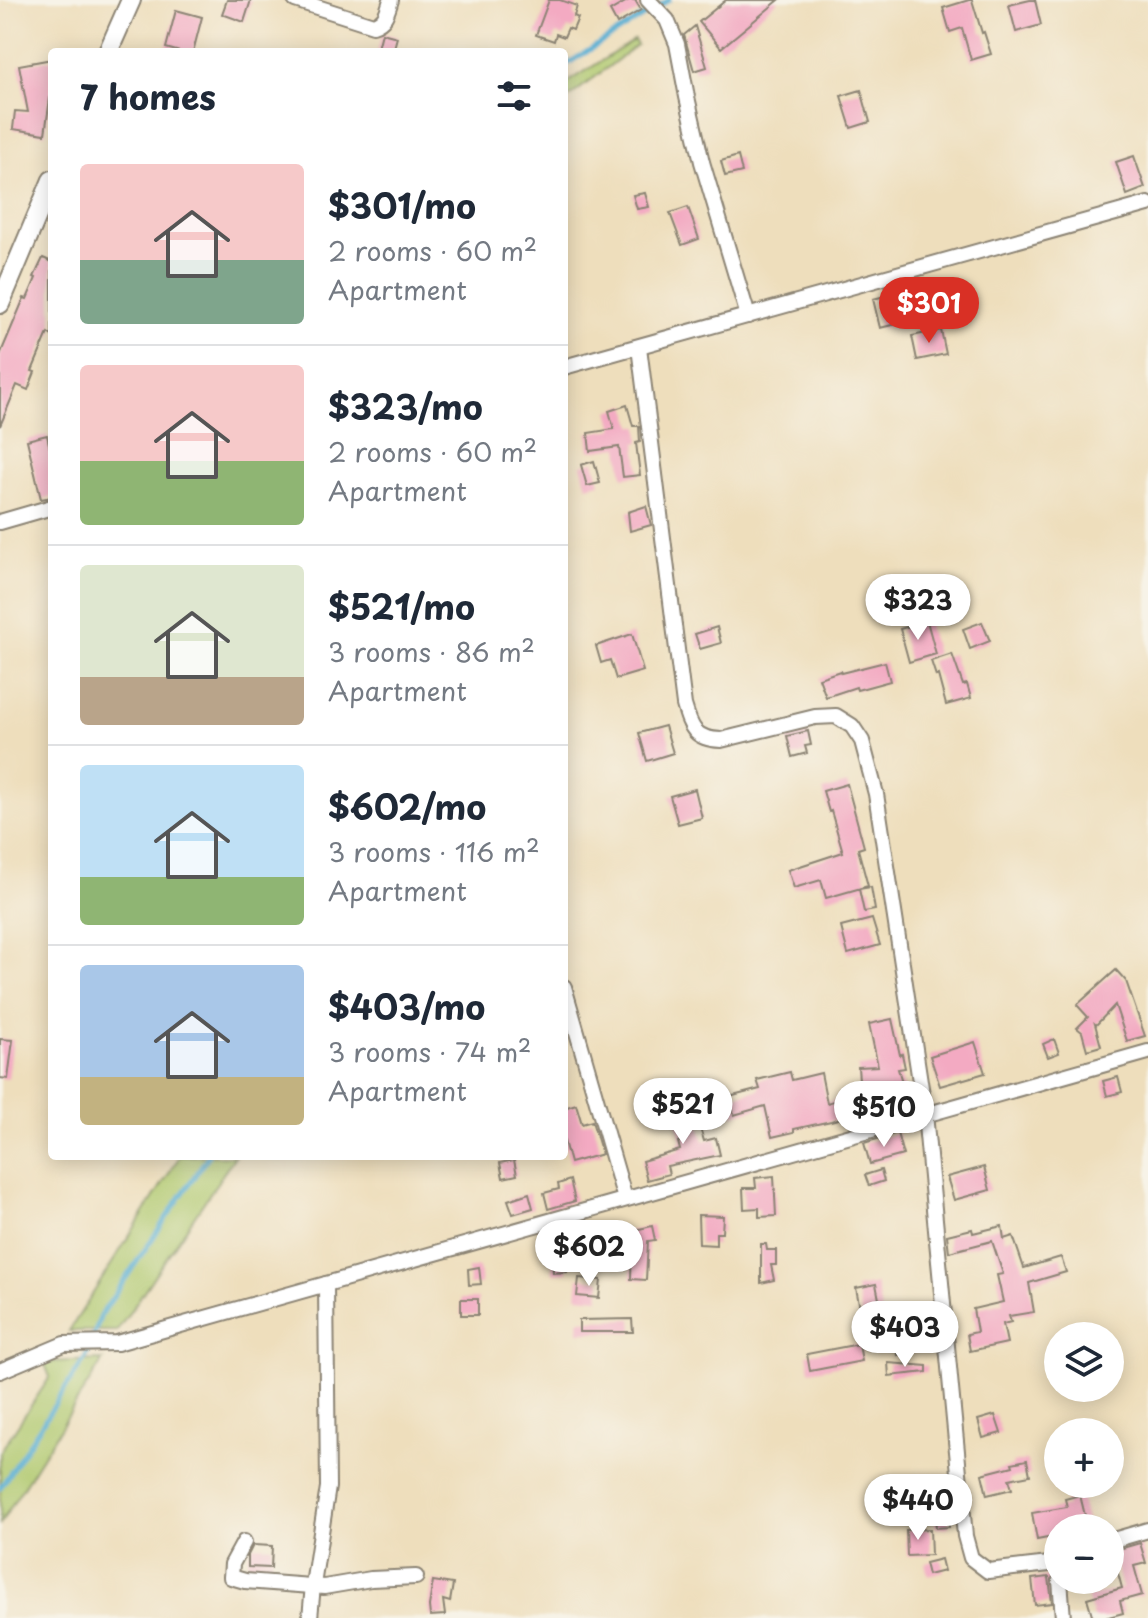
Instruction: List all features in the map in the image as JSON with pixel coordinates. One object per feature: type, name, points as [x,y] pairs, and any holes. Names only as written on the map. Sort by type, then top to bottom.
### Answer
[{"type":"main road","points":[[110,48],[131,0]]},
{"type":"main road","points":[[2,294],[47,208]]},
{"type":"street","points":[[295,0],[373,25],[385,18],[391,0]]},
{"type":"street","points":[[648,0],[667,20],[677,44],[702,162],[748,316]]},
{"type":"street","points":[[568,366],[1148,204]]},
{"type":"street","points":[[639,347],[684,705],[689,723],[707,739],[721,740],[815,717],[836,716],[852,726],[862,741],[876,794],[925,1114],[965,1536],[971,1558],[988,1571],[1044,1565]]},
{"type":"street","points":[[0,522],[48,508]]},
{"type":"street","points":[[568,1001],[625,1199]]},
{"type":"street","points":[[0,1371],[64,1344],[117,1343],[1148,1052]]},
{"type":"street","points":[[310,1618],[328,1487],[326,1284]]},
{"type":"street","points":[[1124,1537],[1148,1530]]},
{"type":"street","points":[[244,1542],[232,1564],[231,1577],[245,1581],[324,1587],[371,1579],[416,1577]]},
{"type":"street","points":[[1061,1594],[1063,1618]]},
{"type":"green space","points":[[634,40],[637,45],[568,98],[568,82]]},
{"type":"green space","points":[[177,1160],[232,1160],[117,1331],[69,1331]]},
{"type":"green space","points":[[103,1360],[0,1524],[0,1452],[50,1377],[44,1362]]},
{"type":"building","points":[[227,0],[251,0],[244,22],[222,14]]},
{"type":"building","points":[[549,0],[577,6],[574,16],[578,18],[573,30],[568,28],[564,37],[556,34],[554,41],[536,35]]},
{"type":"building","points":[[629,0],[635,0],[641,10],[617,24],[610,11]]},
{"type":"building","points":[[726,0],[779,0],[721,48],[699,22]]},
{"type":"building","points":[[972,0],[991,54],[971,60],[962,28],[950,32],[943,8]]},
{"type":"building","points":[[1035,0],[1041,25],[1016,32],[1009,5]]},
{"type":"building","points":[[176,10],[202,17],[194,48],[166,48]]},
{"type":"building","points":[[695,26],[707,67],[694,71],[684,35]]},
{"type":"building","points":[[382,33],[397,37],[394,48],[378,48]]},
{"type":"building","points":[[48,60],[45,134],[13,129],[15,111],[28,112],[19,65]]},
{"type":"building","points":[[861,90],[870,122],[851,128],[841,96]]},
{"type":"building","points":[[738,156],[742,172],[725,176],[721,161]]},
{"type":"building","points":[[1134,156],[1145,188],[1127,195],[1116,162]]},
{"type":"building","points":[[645,193],[649,207],[637,209],[633,195]]},
{"type":"building","points":[[688,207],[699,239],[682,245],[670,213]]},
{"type":"building","points":[[43,258],[48,260],[48,333],[32,371],[35,372],[28,390],[17,385],[0,426],[0,355]]},
{"type":"building","points":[[897,293],[904,322],[880,328],[873,299]]},
{"type":"building","points":[[941,330],[946,354],[917,360],[912,336]]},
{"type":"building","points":[[627,405],[633,426],[639,426],[640,442],[636,443],[640,475],[623,477],[619,447],[590,451],[588,433],[614,429],[609,411]]},
{"type":"building","points":[[47,435],[48,498],[41,499],[27,440]]},
{"type":"building","points":[[594,461],[600,483],[587,486],[581,465]]},
{"type":"building","points":[[646,506],[651,525],[630,531],[628,512]]},
{"type":"building","points":[[927,621],[936,654],[909,662],[900,629]]},
{"type":"building","points":[[982,622],[990,641],[970,649],[963,629]]},
{"type":"building","points":[[717,627],[721,643],[700,649],[695,634]]},
{"type":"building","points":[[632,634],[643,671],[616,679],[610,660],[601,663],[596,646]]},
{"type":"building","points":[[952,654],[971,698],[946,705],[931,661]]},
{"type":"building","points":[[885,662],[890,681],[857,690],[856,687],[826,697],[819,678]]},
{"type":"building","points":[[665,726],[673,753],[647,761],[639,733]]},
{"type":"building","points":[[808,731],[811,745],[805,746],[807,753],[792,757],[787,736]]},
{"type":"building","points":[[847,784],[864,847],[858,849],[868,886],[826,898],[821,880],[794,888],[788,870],[843,852],[823,791]]},
{"type":"building","points":[[695,789],[702,818],[678,824],[670,796]]},
{"type":"building","points":[[871,887],[875,910],[864,912],[859,889]]},
{"type":"building","points":[[872,919],[880,945],[848,954],[841,927]]},
{"type":"building","points":[[1116,970],[1126,981],[1145,1036],[1127,1041],[1115,1005],[1095,1024],[1101,1046],[1087,1050],[1082,1032],[1077,1028],[1088,1017],[1077,1005]]},
{"type":"building","points":[[892,1019],[905,1068],[898,1069],[907,1098],[772,1137],[765,1106],[734,1115],[729,1097],[760,1089],[757,1080],[790,1072],[792,1080],[821,1073],[827,1103],[860,1093],[858,1067],[878,1066],[869,1024]]},
{"type":"building","points":[[0,1039],[13,1040],[8,1079],[0,1078]]},
{"type":"building","points":[[1054,1039],[1059,1053],[1048,1057],[1043,1044]]},
{"type":"building","points":[[975,1042],[985,1073],[940,1086],[930,1056]]},
{"type":"building","points":[[1118,1077],[1122,1092],[1107,1096],[1103,1081]]},
{"type":"building","points":[[576,1104],[582,1124],[592,1121],[602,1154],[570,1163],[568,1107]]},
{"type":"building","points":[[693,1105],[704,1141],[716,1138],[720,1155],[667,1166],[669,1174],[647,1180],[642,1161],[680,1150],[678,1142],[682,1141],[673,1110]]},
{"type":"building","points":[[897,1133],[903,1155],[870,1164],[864,1143]]},
{"type":"building","points":[[514,1160],[517,1175],[503,1178],[500,1163]]},
{"type":"building","points":[[984,1167],[990,1190],[954,1200],[947,1177]]},
{"type":"building","points":[[881,1170],[884,1181],[869,1186],[865,1175]]},
{"type":"building","points":[[774,1176],[776,1216],[759,1217],[759,1208],[744,1209],[743,1188],[756,1188],[755,1178]]},
{"type":"building","points":[[570,1180],[575,1201],[548,1209],[544,1193],[559,1189],[558,1184]]},
{"type":"building","points":[[529,1193],[533,1208],[513,1214],[508,1200]]},
{"type":"building","points":[[698,1215],[723,1216],[722,1233],[716,1233],[716,1245],[699,1244]]},
{"type":"building","points":[[652,1226],[655,1240],[648,1241],[646,1280],[631,1279],[632,1244],[610,1251],[605,1237]]},
{"type":"building","points":[[1002,1226],[1004,1239],[1013,1236],[1024,1268],[1061,1257],[1066,1272],[1029,1283],[1034,1312],[1009,1316],[1011,1322],[1003,1324],[1007,1343],[970,1351],[967,1334],[977,1332],[973,1309],[1003,1302],[997,1275],[1003,1274],[992,1241],[949,1252],[947,1235]]},
{"type":"building","points":[[761,1244],[766,1244],[767,1250],[776,1250],[776,1265],[771,1265],[774,1280],[761,1283]]},
{"type":"building","points":[[565,1254],[567,1272],[553,1273],[552,1255]]},
{"type":"building","points":[[479,1267],[481,1284],[469,1285],[468,1269]]},
{"type":"building","points":[[579,1278],[601,1280],[599,1298],[577,1296]]},
{"type":"building","points":[[876,1284],[884,1325],[864,1329],[856,1288]]},
{"type":"building","points":[[461,1299],[478,1299],[478,1315],[461,1315]]},
{"type":"building","points":[[632,1319],[633,1332],[579,1332],[579,1320]]},
{"type":"building","points":[[919,1334],[922,1350],[898,1355],[894,1338]]},
{"type":"building","points":[[859,1344],[862,1361],[810,1371],[807,1354]]},
{"type":"building","points":[[888,1363],[927,1366],[927,1372],[889,1376]]},
{"type":"building","points":[[995,1415],[1001,1433],[983,1438],[978,1420]]},
{"type":"building","points":[[1027,1460],[1030,1475],[1009,1479],[1012,1489],[987,1495],[982,1474]]},
{"type":"building","points":[[1081,1498],[1085,1514],[1044,1514],[1044,1539],[1037,1540],[1032,1513],[1067,1507],[1065,1499]]},
{"type":"building","points":[[948,1515],[949,1527],[936,1528],[935,1516]]},
{"type":"building","points":[[930,1529],[931,1555],[907,1556],[906,1530]]},
{"type":"building","points":[[1140,1543],[1146,1563],[1134,1566],[1142,1595],[1120,1601],[1123,1613],[1093,1618],[1087,1598],[1101,1594],[1124,1594],[1124,1548]]},
{"type":"building","points":[[253,1545],[272,1546],[271,1568],[248,1567],[248,1555]]},
{"type":"building","points":[[941,1559],[944,1571],[928,1575],[925,1563]]},
{"type":"building","points":[[1044,1578],[1044,1594],[1051,1594],[1052,1603],[1035,1605],[1032,1579]]},
{"type":"building","points":[[433,1581],[453,1584],[450,1602],[443,1600],[445,1615],[430,1616]]},
{"type":"waterway","points":[[568,63],[669,0]]},
{"type":"waterway","points":[[0,1488],[86,1357],[101,1315],[205,1160]]}]
